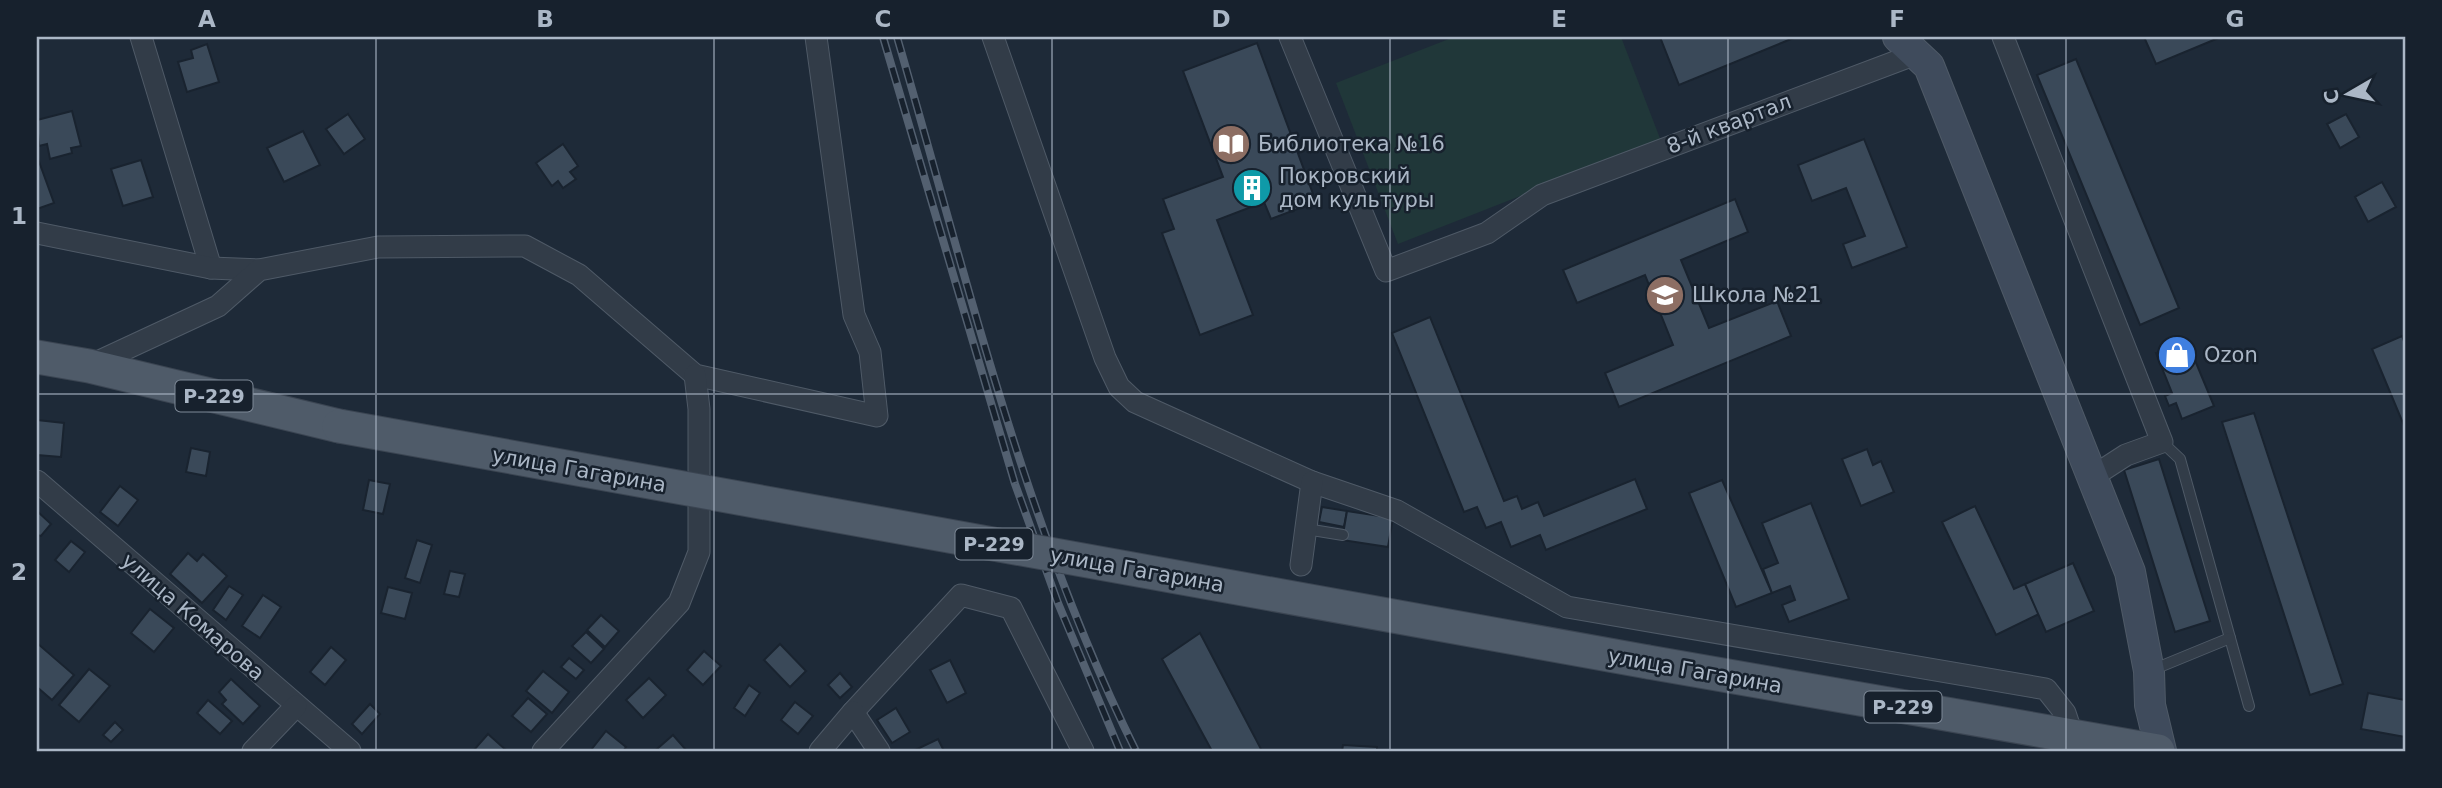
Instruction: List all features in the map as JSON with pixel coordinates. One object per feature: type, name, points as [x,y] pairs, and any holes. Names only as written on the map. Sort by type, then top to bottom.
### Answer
[{"type":"main road","name":"улица Гагарина","points":[[37,357],[89,366],[339,426],[1648,663],[2160,751]]},
{"type":"street","points":[[141,37],[211,268]]},
{"type":"street","points":[[37,233],[211,268],[259,270],[378,247],[525,246],[579,275],[695,375],[877,416],[870,352],[854,315],[816,37]]},
{"type":"street","points":[[993,37],[1105,358],[1119,387],[1135,402],[1312,482],[1396,511],[1567,607],[2046,689],[2065,713],[2073,737]]},
{"type":"street","name":"8-й квартал","points":[[1290,37],[1386,271],[1487,233],[1542,195],[1907,45]]},
{"type":"street","points":[[2003,37],[2162,442],[2126,455],[2092,477]]},
{"type":"street","points":[[1907,45],[1929,66],[2130,572],[2149,671],[2150,705],[2160,751]]},
{"type":"street","points":[[89,366],[218,306],[259,270]]},
{"type":"street","points":[[543,751],[679,603],[699,552],[699,409],[695,375]]},
{"type":"street","name":"улица Комарова","points":[[37,481],[349,751]]},
{"type":"street","points":[[1301,565],[1312,482]]},
{"type":"street","points":[[820,751],[961,595],[1011,608],[1083,751]]},
{"type":"street","points":[[253,751],[296,706]]},
{"type":"street","points":[[853,712],[879,751]]},
{"type":"lane","points":[[2162,442],[2179,459],[2249,706]]},
{"type":"lane","points":[[1306,529],[1343,534]]},
{"type":"lane","points":[[2149,671],[2230,638]]},
{"type":"green space","points":[[1454,37],[1621,37],[1661,141],[1398,244],[1336,83]]},
{"type":"building","points":[[1660,37],[1796,37],[1679,85]]},
{"type":"building","points":[[2144,37],[2221,37],[2156,64]]},
{"type":"building","name":"Покровский дом культуры","points":[[1257,43],[1316,202],[1271,219],[1264,202],[1217,220],[1253,315],[1200,335],[1162,233],[1174,229],[1163,199],[1223,177],[1183,71]]},
{"type":"building","points":[[207,44],[219,82],[187,92],[178,62],[193,58],[191,50]]},
{"type":"building","points":[[2076,59],[2179,308],[2140,325],[2037,75]]},
{"type":"building","points":[[72,111],[81,146],[71,148],[72,153],[50,159],[47,144],[39,146],[37,120]]},
{"type":"building","points":[[348,114],[365,139],[344,154],[326,129]]},
{"type":"building","points":[[2346,114],[2359,137],[2340,148],[2327,124]]},
{"type":"building","points":[[303,131],[320,165],[284,182],[267,148]]},
{"type":"building","points":[[1864,139],[1907,247],[1852,268],[1843,244],[1865,236],[1846,188],[1812,201],[1798,165]]},
{"type":"building","points":[[563,144],[578,166],[570,172],[576,179],[563,188],[558,181],[552,186],[536,163]]},
{"type":"building","points":[[37,156],[54,203],[37,209]]},
{"type":"building","points":[[141,160],[153,197],[123,206],[111,169]]},
{"type":"building","points":[[2382,182],[2396,207],[2368,222],[2355,197]]},
{"type":"building","points":[[1735,199],[1748,232],[1681,260],[1709,328],[1777,301],[1791,336],[1619,407],[1605,373],[1673,345],[1645,275],[1577,303],[1563,270]]},
{"type":"building","points":[[1430,317],[1504,501],[1517,496],[1522,509],[1538,502],[1544,516],[1635,479],[1647,509],[1546,550],[1540,535],[1511,547],[1501,522],[1486,528],[1477,507],[1464,512],[1392,333]]},
{"type":"building","points":[[2402,336],[2405,344],[2405,428],[2372,349]]},
{"type":"building","points":[[2187,341],[2214,406],[2182,419],[2176,403],[2169,406],[2165,396],[2172,393],[2156,353]]},
{"type":"building","points":[[2254,413],[2343,684],[2310,695],[2222,422]]},
{"type":"building","points":[[37,420],[64,423],[61,457],[37,455]]},
{"type":"building","points":[[191,448],[210,452],[206,476],[186,472]]},
{"type":"building","points":[[1867,449],[1873,465],[1881,461],[1894,492],[1861,506],[1842,459]]},
{"type":"building","points":[[2159,459],[2210,621],[2175,632],[2124,470]]},
{"type":"building","points":[[369,480],[390,484],[383,514],[363,510]]},
{"type":"building","points":[[1722,480],[1772,593],[1736,607],[1689,493]]},
{"type":"building","points":[[120,486],[138,500],[118,526],[100,512]]},
{"type":"building","points":[[1811,503],[1849,599],[1789,622],[1782,605],[1795,600],[1790,586],[1772,593],[1763,569],[1778,563],[1762,523]]},
{"type":"building","points":[[1975,506],[2014,589],[2025,584],[2039,614],[1996,635],[1942,522]]},
{"type":"building","points":[[1322,507],[1347,511],[1344,527],[1319,522]]},
{"type":"building","points":[[37,511],[51,524],[41,536],[37,535]]},
{"type":"building","points":[[1347,511],[1393,518],[1388,547],[1342,540]]},
{"type":"building","points":[[417,540],[432,545],[420,583],[405,578]]},
{"type":"building","points":[[71,541],[85,552],[69,572],[55,560]]},
{"type":"building","points":[[188,553],[197,561],[203,554],[227,576],[202,603],[170,574]]},
{"type":"building","points":[[2073,563],[2094,611],[2046,632],[2025,584]]},
{"type":"building","points":[[450,571],[465,574],[459,597],[444,594]]},
{"type":"building","points":[[229,586],[243,595],[226,620],[213,610]]},
{"type":"building","points":[[388,587],[412,593],[405,619],[381,613]]},
{"type":"building","points":[[263,595],[281,607],[260,638],[242,626]]},
{"type":"building","points":[[150,609],[174,628],[154,652],[131,633]]},
{"type":"building","points":[[601,615],[619,631],[605,647],[587,630]]},
{"type":"building","points":[[586,632],[604,649],[591,663],[572,646]]},
{"type":"building","points":[[1200,633],[1262,751],[1212,751],[1162,659]]},
{"type":"building","points":[[37,643],[74,675],[52,700],[37,687]]},
{"type":"building","points":[[780,644],[806,671],[790,687],[764,660]]},
{"type":"building","points":[[331,647],[346,660],[325,685],[310,672]]},
{"type":"building","points":[[704,651],[721,666],[703,685],[687,670]]},
{"type":"building","points":[[569,658],[584,670],[576,679],[561,667]]},
{"type":"building","points":[[950,660],[966,693],[947,703],[930,670]]},
{"type":"building","points":[[89,669],[110,686],[79,722],[59,705]]},
{"type":"building","points":[[543,671],[569,692],[552,713],[526,691]]},
{"type":"building","points":[[840,673],[852,687],[840,698],[828,685]]},
{"type":"building","points":[[649,678],[666,695],[643,718],[626,700]]},
{"type":"building","points":[[231,679],[260,706],[243,724],[222,704],[226,700],[219,692]]},
{"type":"building","points":[[749,685],[760,693],[745,716],[734,708]]},
{"type":"building","points":[[2368,693],[2405,700],[2405,737],[2361,729]]},
{"type":"building","points":[[528,698],[547,714],[531,732],[512,716]]},
{"type":"building","points":[[208,700],[232,721],[220,734],[197,713]]},
{"type":"building","points":[[795,702],[813,716],[798,734],[781,720]]},
{"type":"building","points":[[370,704],[380,714],[362,734],[352,724]]},
{"type":"building","points":[[896,708],[910,732],[892,743],[877,720]]},
{"type":"building","points":[[115,722],[123,730],[111,742],[103,735]]},
{"type":"building","points":[[606,731],[626,747],[623,751],[591,750]]},
{"type":"building","points":[[488,734],[507,751],[473,751]]},
{"type":"building","points":[[673,735],[687,751],[657,749]]},
{"type":"building","points":[[938,739],[944,751],[913,751]]},
{"type":"building","points":[[1343,745],[1377,747],[1377,751],[1342,751]]},
{"type":"railway","points":[[883,37],[1015,484],[1058,603],[1120,751]]},
{"type":"railway","points":[[897,37],[974,309],[1030,489],[1096,666],[1136,751]]},
{"type":"place","name":"Библиотека №16","points":[[1231,144]]},
{"type":"place","name":"Покровский дом культуры","points":[[1252,188]]},
{"type":"place","name":"Школа №21","points":[[1665,295]]},
{"type":"place","name":"Ozon","points":[[2177,355]]}]
